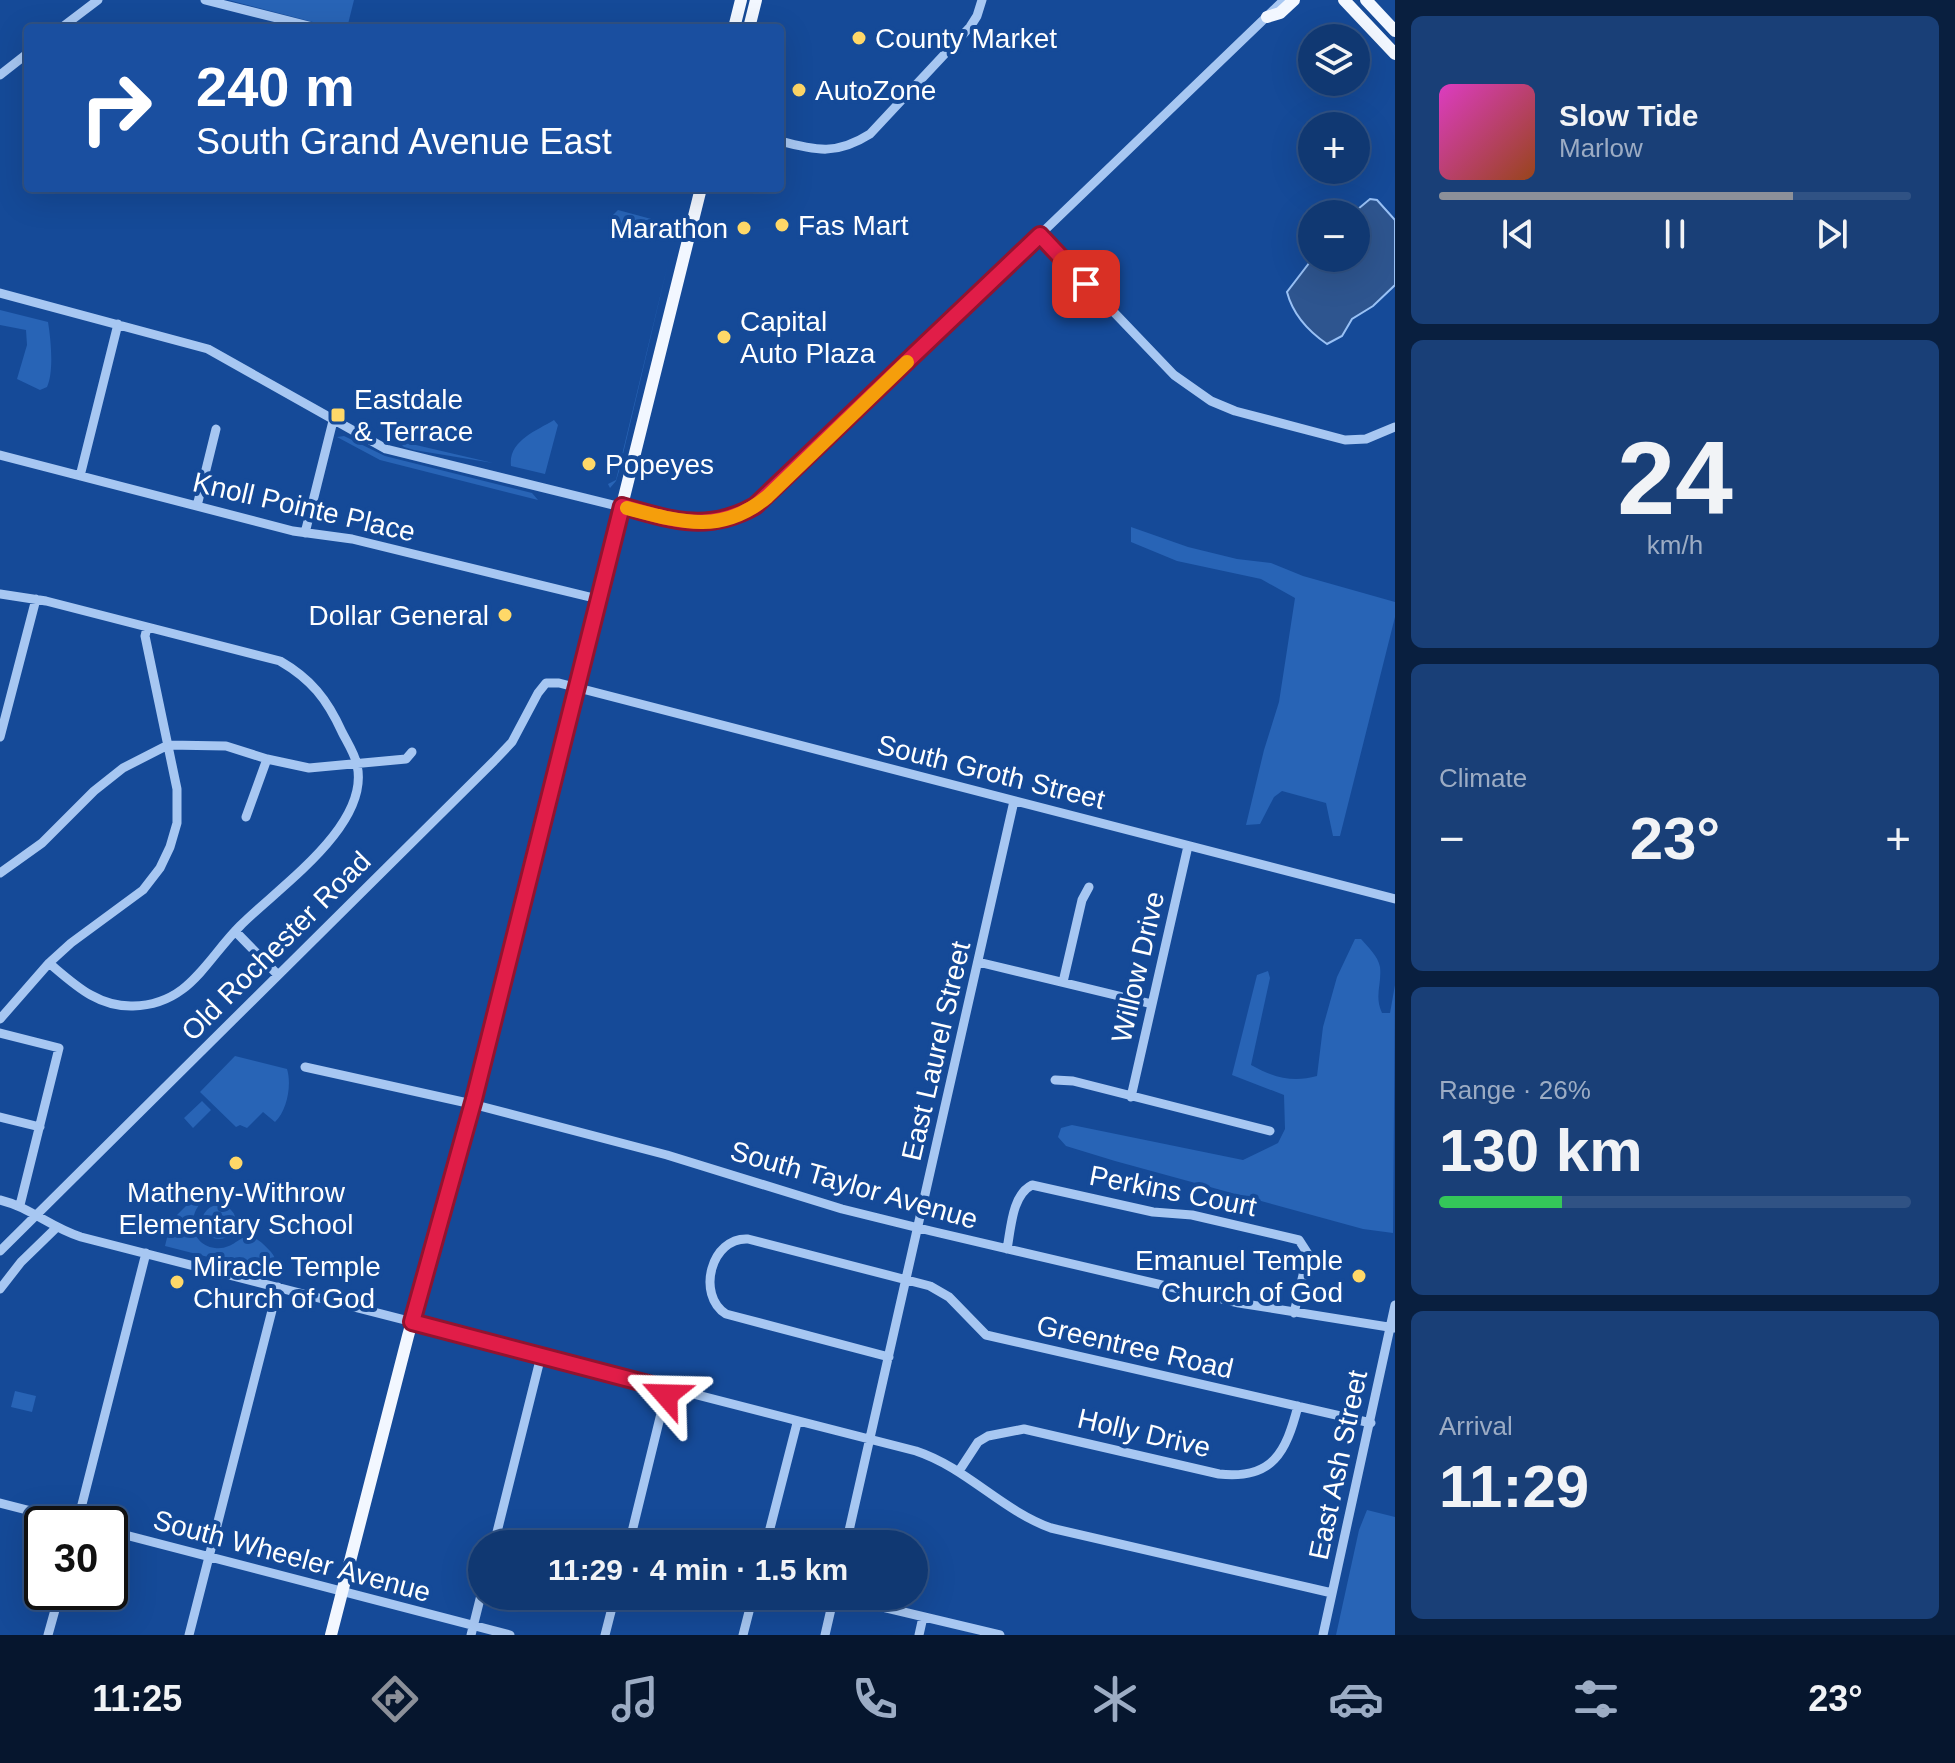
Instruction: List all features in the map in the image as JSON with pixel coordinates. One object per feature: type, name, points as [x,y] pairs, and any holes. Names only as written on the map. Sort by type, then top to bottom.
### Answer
[{"type":"main road","points":[[735,24],[741,0]]},
{"type":"main road","points":[[750,24],[756,0]]},
{"type":"main road","points":[[1267,17],[1280,13],[1294,0]]},
{"type":"main road","points":[[1344,0],[1395,54]]},
{"type":"main road","points":[[1366,0],[1395,31]]},
{"type":"main road","points":[[331,1635],[472,1104],[700,192]]},
{"type":"street","points":[[66,24],[98,0]]},
{"type":"street","points":[[205,0],[301,24]]},
{"type":"street","points":[[784,142],[814,149],[839,149],[853,145],[870,134],[970,27],[982,0]]},
{"type":"street","points":[[0,293],[218,353],[386,449],[678,521],[701,523],[729,519],[755,506],[1284,0]]},
{"type":"street","points":[[0,75],[24,56]]},
{"type":"street","points":[[1040,235],[1174,375],[1211,401],[1235,411],[1345,440],[1375,436],[1395,427]]},
{"type":"street","points":[[80,476],[118,324]]},
{"type":"street","points":[[305,533],[333,421]]},
{"type":"street","points":[[197,506],[216,429]]},
{"type":"street","name":"Knoll Pointe Place","points":[[0,455],[305,533],[352,539],[598,599]]},
{"type":"street","points":[[0,594],[36,599],[280,661],[309,679],[326,699],[357,765],[354,796],[343,823],[311,861],[235,931],[184,990],[152,1004],[125,1006],[104,1002],[75,986],[49,963]]},
{"type":"street","points":[[0,737],[36,599]]},
{"type":"street","points":[[0,1019],[49,963],[71,943],[143,890],[165,858],[177,823],[177,806],[168,745],[145,636],[147,628]]},
{"type":"street","name":"Old Rochester Road","points":[[0,1251],[494,761],[512,742],[542,687],[550,682],[576,689]]},
{"type":"street","name":"South Groth Street","points":[[576,689],[1395,899]]},
{"type":"street","points":[[0,873],[42,843],[94,791],[123,768],[168,745],[226,746],[309,768],[406,759],[412,752]]},
{"type":"street","points":[[246,817],[267,759]]},
{"type":"street","name":"East Laurel Street","points":[[849,1530],[1014,801]]},
{"type":"street","name":"Willow Drive","points":[[1131,1097],[1188,846]]},
{"type":"street","points":[[1063,982],[1082,900],[1089,887]]},
{"type":"street","points":[[235,931],[278,975]]},
{"type":"street","points":[[978,962],[1152,1004]]},
{"type":"street","points":[[0,1033],[59,1048],[20,1205]]},
{"type":"street","name":"South Taylor Avenue","points":[[305,1067],[472,1104],[705,1166],[832,1206],[918,1228],[1294,1313],[1393,1327]]},
{"type":"street","points":[[1055,1080],[1073,1081],[1270,1131]]},
{"type":"street","points":[[0,1117],[40,1127]]},
{"type":"street","name":"Perkins Court","points":[[1007,1249],[1018,1198],[1028,1182],[1153,1212],[1192,1215],[1299,1240],[1310,1247],[1294,1313]]},
{"type":"street","points":[[0,1200],[20,1205],[56,1228],[146,1253],[929,1455],[959,1471],[1022,1516],[1051,1528],[1332,1593]]},
{"type":"street","points":[[0,1289],[21,1262],[56,1228]]},
{"type":"street","name":"Greentree Road","points":[[889,1357],[726,1314],[716,1307],[711,1298],[711,1279],[723,1248],[732,1240],[743,1239],[907,1279],[941,1292],[986,1335],[1371,1423]]},
{"type":"street","points":[[83,1506],[146,1253]]},
{"type":"street","points":[[189,1635],[278,1287]]},
{"type":"street","name":"East Ash Street","points":[[1323,1635],[1393,1327],[1395,1305]]},
{"type":"street","points":[[498,1530],[541,1356]]},
{"type":"street","points":[[632,1530],[667,1389]]},
{"type":"street","name":"Holly Drive","points":[[959,1471],[978,1442],[988,1436],[1024,1429],[1219,1474],[1243,1474],[1266,1466],[1283,1451],[1290,1439],[1298,1406]]},
{"type":"street","points":[[770,1530],[797,1423]]},
{"type":"street","points":[[0,1503],[24,1509]]},
{"type":"street","name":"South Wheeler Avenue","points":[[128,1536],[343,1592],[472,1630],[510,1635]]},
{"type":"street","points":[[48,1635],[55,1610]]},
{"type":"street","points":[[472,1630],[477,1610]]},
{"type":"street","points":[[605,1635],[611,1610]]},
{"type":"street","points":[[743,1635],[749,1610]]},
{"type":"street","points":[[825,1635],[831,1610]]},
{"type":"street","points":[[894,1610],[1000,1635]]},
{"type":"street","points":[[919,1635],[923,1617]]},
{"type":"shaded area","points":[[228,0],[354,0],[348,24],[321,24]]},
{"type":"shaded area","points":[[1369,200],[1377,200],[1395,220],[1395,285],[1373,306],[1352,319],[1342,336],[1327,344],[1302,322],[1287,292],[1302,272],[1370,272]]},
{"type":"shaded area","points":[[618,210],[655,220],[636,220],[618,226],[610,218]]},
{"type":"shaded area","points":[[669,259],[619,471],[616,481],[610,488],[608,484],[616,480]]},
{"type":"shaded area","points":[[0,310],[48,322],[51,365],[47,387],[40,390],[17,379],[27,345],[26,330],[0,325]]},
{"type":"shaded area","points":[[554,420],[558,425],[545,474],[511,466],[511,457],[519,443]]},
{"type":"shaded area","points":[[344,436],[385,456],[532,493],[538,500],[380,460],[337,437]]},
{"type":"shaded area","points":[[397,440],[493,463],[414,450],[404,447]]},
{"type":"shaded area","points":[[1131,527],[1188,547],[1237,559],[1271,563],[1303,576],[1395,602],[1395,617],[1340,836],[1333,836],[1326,803],[1282,791],[1274,797],[1260,824],[1246,825],[1279,702],[1295,598],[1261,579],[1177,561],[1131,542]]},
{"type":"shaded area","points":[[1355,939],[1361,939],[1379,963],[1382,1013],[1390,1013],[1395,985],[1393,1233],[1363,1229],[1115,1161],[1066,1146],[1058,1137],[1061,1128],[1072,1125],[1243,1160],[1278,1143],[1285,1129],[1284,1095],[1232,1075],[1257,975],[1268,971],[1270,978],[1251,1065],[1283,1078],[1317,1076],[1323,1027],[1337,977]]},
{"type":"shaded area","points":[[235,1056],[287,1069],[287,1097],[283,1111],[275,1122],[263,1112],[247,1128],[236,1127],[200,1092]]},
{"type":"shaded area","points":[[202,1101],[211,1110],[193,1128],[184,1118]]},
{"type":"shaded area","points":[[194,1198],[200,1204],[193,1224],[201,1242],[224,1248],[242,1238],[253,1237],[275,1257],[274,1275],[214,1262],[212,1258],[165,1246],[171,1221]]},
{"type":"shaded area","points":[[219,1205],[231,1210],[236,1222],[231,1234],[219,1239],[207,1234],[202,1222],[207,1210]]},
{"type":"shaded area","points":[[15,1391],[36,1396],[32,1412],[11,1407]]},
{"type":"shaded area","points":[[1367,1510],[1395,1517],[1395,1635],[1336,1635],[1359,1530]]},
{"type":"slow traffic","points":[[627,508],[678,521],[701,523],[729,519],[746,512],[795,471],[907,362]]},
{"type":"place","name":"County Market","points":[[859,38]]},
{"type":"place","name":"AutoZone","points":[[799,90]]},
{"type":"place","name":"Fas Mart","points":[[782,225]]},
{"type":"place","name":"Marathon","points":[[744,228]]},
{"type":"place","name":"Capital Auto Plaza","points":[[724,337]]},
{"type":"place","name":"Eastdale & Terrace","points":[[338,415]]},
{"type":"place","name":"Popeyes","points":[[589,464]]},
{"type":"place","name":"Dollar General","points":[[505,615]]},
{"type":"place","name":"Matheny-Withrow Elementary School","points":[[236,1163]]},
{"type":"place","name":"Emanuel Temple Church of God","points":[[1359,1276]]},
{"type":"place","name":"Miracle Temple Church of God","points":[[177,1282]]},
{"type":"route","points":[[666,1395],[667,1389],[412,1322],[474,1099],[622,506],[678,521],[701,523],[729,519],[755,506],[1040,235],[1086,284]]}]
